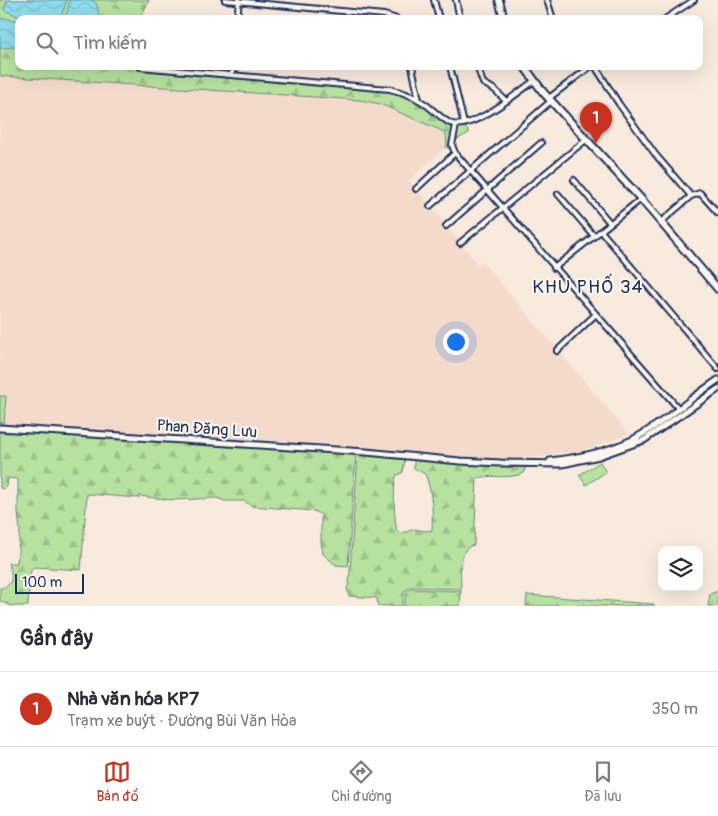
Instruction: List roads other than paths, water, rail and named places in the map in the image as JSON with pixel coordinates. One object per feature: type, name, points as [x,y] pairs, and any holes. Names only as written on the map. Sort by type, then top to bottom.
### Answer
[{"type":"main road","points":[[499,0],[503,15]]},
{"type":"main road","points":[[527,70],[550,100],[641,199],[718,289]]},
{"type":"street","points":[[225,0],[384,15]]},
{"type":"street","points":[[434,0],[438,15]]},
{"type":"street","points":[[456,0],[459,15]]},
{"type":"street","points":[[547,0],[552,15]]},
{"type":"street","points":[[671,15],[694,0]]},
{"type":"street","points":[[237,15],[239,1]]},
{"type":"street","points":[[186,70],[390,89],[410,95],[448,122],[456,125],[481,118],[534,81]]},
{"type":"street","points":[[232,70],[232,74]]},
{"type":"street","points":[[413,70],[419,100]]},
{"type":"street","points":[[451,70],[464,124]]},
{"type":"street","points":[[478,70],[483,82],[506,101]]},
{"type":"street","points":[[596,70],[654,154],[691,196]]},
{"type":"street","points":[[430,206],[584,71]]},
{"type":"street","points":[[456,125],[452,145],[455,154],[679,409]]},
{"type":"street","points":[[460,243],[587,139]]},
{"type":"street","points":[[446,226],[541,143]]},
{"type":"street","points":[[416,189],[455,154]]},
{"type":"street","points":[[574,180],[610,223]]},
{"type":"street","points":[[558,194],[594,236]]},
{"type":"street","points":[[661,222],[691,196],[700,194],[718,213]]},
{"type":"street","points":[[554,268],[641,199]]},
{"type":"street","points":[[601,230],[718,369]]},
{"type":"street","points":[[557,351],[595,315]]},
{"type":"street","points":[[622,446],[679,409],[718,380]]},
{"type":"street","points":[[622,446],[644,440],[718,389]]},
{"type":"street","name":"Phan Đăng Lưu","points":[[0,428],[501,463],[562,464],[600,456],[622,446]]},
{"type":"water","points":[[8,0],[67,0],[61,15],[16,15],[4,10]]},
{"type":"water","points":[[70,0],[92,0],[97,6],[98,15],[66,15]]},
{"type":"water","points":[[3,18],[15,20],[15,47],[0,48],[0,21]]},
{"type":"place","name":"Nhà văn hóa KP7","points":[[596,143]]},
{"type":"district","name":"KHU PHỐ 34","points":[[588,287]]}]
